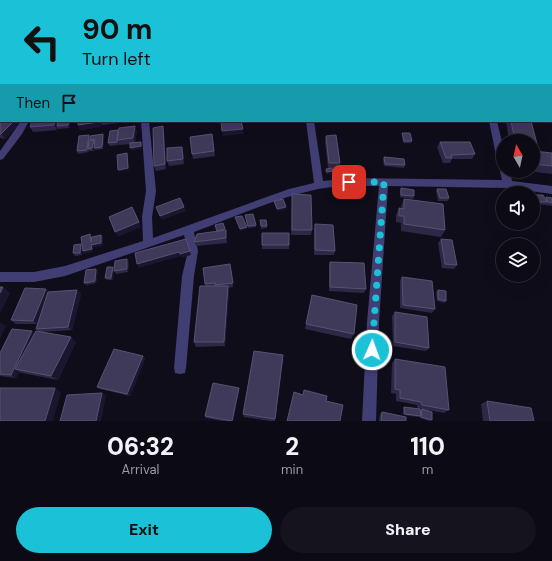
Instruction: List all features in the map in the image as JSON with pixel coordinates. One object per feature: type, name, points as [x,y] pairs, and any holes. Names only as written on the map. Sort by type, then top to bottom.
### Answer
[{"type":"street","points":[[0,157],[19,132],[24,122]]},
{"type":"street","points":[[146,122],[151,191],[147,217],[148,244]]},
{"type":"street","points":[[310,122],[319,185]]},
{"type":"street","points":[[493,122],[496,134]]},
{"type":"street","points":[[506,178],[508,184]]},
{"type":"street","points":[[0,277],[34,277],[66,271],[148,244],[292,192],[319,185],[349,182],[508,184],[552,190]]},
{"type":"street","points":[[369,421],[373,322],[384,182]]},
{"type":"street","points":[[180,368],[188,276],[193,251],[188,230]]},
{"type":"building","points":[[0,122],[13,122],[1,134]]},
{"type":"building","points":[[32,122],[55,122],[54,125],[30,127]]},
{"type":"building","points":[[58,122],[69,122],[68,125],[57,126]]},
{"type":"building","points":[[78,122],[98,122],[78,125]]},
{"type":"building","points":[[221,122],[241,122],[243,129],[222,131]]},
{"type":"building","points":[[511,122],[531,122],[534,134],[514,134]]},
{"type":"building","points":[[135,126],[133,138],[117,140],[119,128]]},
{"type":"building","points":[[163,126],[165,164],[154,166],[153,128]]},
{"type":"building","points":[[118,130],[117,142],[108,143],[110,131]]},
{"type":"building","points":[[402,133],[410,133],[412,141],[404,141]]},
{"type":"building","points":[[103,134],[102,147],[94,148],[95,139],[90,140],[90,136]]},
{"type":"building","points":[[212,134],[214,151],[192,154],[190,137]]},
{"type":"building","points":[[89,135],[87,150],[77,151],[79,136]]},
{"type":"building","points":[[336,135],[340,163],[329,163],[326,136]]},
{"type":"building","points":[[94,140],[92,148],[88,149],[89,141]]},
{"type":"building","points":[[141,142],[141,146],[130,148],[130,143]]},
{"type":"building","points":[[440,142],[470,142],[475,154],[451,155],[452,158],[446,158]]},
{"type":"building","points":[[182,147],[183,159],[167,161],[167,148]]},
{"type":"building","points":[[540,152],[552,153],[552,166],[540,165]]},
{"type":"building","points":[[127,153],[128,168],[118,170],[117,155]]},
{"type":"building","points":[[384,157],[404,159],[405,165],[385,164]]},
{"type":"building","points":[[332,168],[333,171],[327,172],[326,169]]},
{"type":"building","points":[[401,188],[414,190],[414,196],[401,195]]},
{"type":"building","points":[[437,189],[446,189],[449,198],[440,198]]},
{"type":"building","points":[[292,194],[311,195],[312,230],[292,230]]},
{"type":"building","points":[[540,195],[543,195],[547,202],[540,202]]},
{"type":"building","points":[[546,197],[552,198],[552,203],[548,202]]},
{"type":"building","points":[[180,198],[184,207],[160,216],[156,207]]},
{"type":"building","points":[[283,199],[286,207],[277,209],[274,201]]},
{"type":"building","points":[[404,199],[443,204],[445,230],[404,224],[404,216],[399,216],[399,208],[404,209]]},
{"type":"building","points":[[132,207],[139,222],[115,232],[109,217]]},
{"type":"building","points":[[253,214],[256,225],[248,226],[245,215]]},
{"type":"building","points":[[242,216],[247,227],[240,229],[235,217]]},
{"type":"building","points":[[260,220],[266,220],[267,226],[261,226]]},
{"type":"building","points":[[223,223],[225,229],[217,231],[215,225]]},
{"type":"building","points":[[315,224],[333,225],[335,251],[315,250]]},
{"type":"building","points":[[226,230],[226,238],[194,242],[197,234]]},
{"type":"building","points":[[262,233],[289,233],[289,245],[262,245]]},
{"type":"building","points":[[90,234],[91,242],[92,237],[101,235],[101,243],[91,245],[92,249],[83,251],[81,237]]},
{"type":"building","points":[[186,239],[190,251],[180,254],[179,252],[137,264],[135,253]]},
{"type":"building","points":[[441,239],[452,240],[457,265],[445,264]]},
{"type":"building","points":[[81,244],[80,253],[73,253],[74,245]]},
{"type":"building","points":[[127,259],[127,269],[114,271],[115,261]]},
{"type":"building","points":[[330,262],[364,263],[366,289],[330,287]]},
{"type":"building","points":[[230,264],[233,283],[215,285],[215,283],[205,284],[203,268]]},
{"type":"building","points":[[107,267],[113,267],[111,278],[105,278]]},
{"type":"building","points":[[96,269],[95,281],[84,283],[86,270]]},
{"type":"building","points":[[402,277],[432,281],[435,309],[403,305]]},
{"type":"building","points":[[200,286],[228,286],[224,342],[194,342]]},
{"type":"building","points":[[25,288],[46,289],[33,321],[11,320]]},
{"type":"building","points":[[77,290],[68,327],[36,329],[48,292]]},
{"type":"building","points":[[438,290],[446,291],[446,301],[438,299]]},
{"type":"building","points":[[312,295],[357,305],[354,334],[306,324]]},
{"type":"building","points":[[395,312],[427,317],[429,348],[395,342]]},
{"type":"building","points":[[12,329],[32,331],[11,375],[0,374],[0,353]]},
{"type":"building","points":[[36,331],[71,337],[51,376],[15,369]]},
{"type":"building","points":[[114,349],[143,356],[127,394],[97,387]]},
{"type":"building","points":[[254,351],[283,355],[275,419],[243,414]]},
{"type":"building","points":[[395,359],[445,367],[449,410],[422,405],[421,402],[400,398],[400,390],[395,389]]},
{"type":"building","points":[[213,383],[239,388],[232,421],[205,416]]},
{"type":"building","points":[[0,388],[55,388],[45,421],[0,421]]},
{"type":"building","points":[[304,390],[327,396],[326,401],[343,405],[340,421],[287,421],[294,392],[303,395]]},
{"type":"building","points":[[102,393],[96,421],[60,421],[67,395]]},
{"type":"building","points":[[487,401],[531,408],[534,421],[490,421]]},
{"type":"building","points":[[404,407],[420,409],[421,416],[405,414]]},
{"type":"building","points":[[422,409],[432,412],[432,420],[421,417]]},
{"type":"building","points":[[382,412],[406,417],[406,421],[381,421]]},
{"type":"route","points":[[349,182],[384,182],[372,350]]}]
